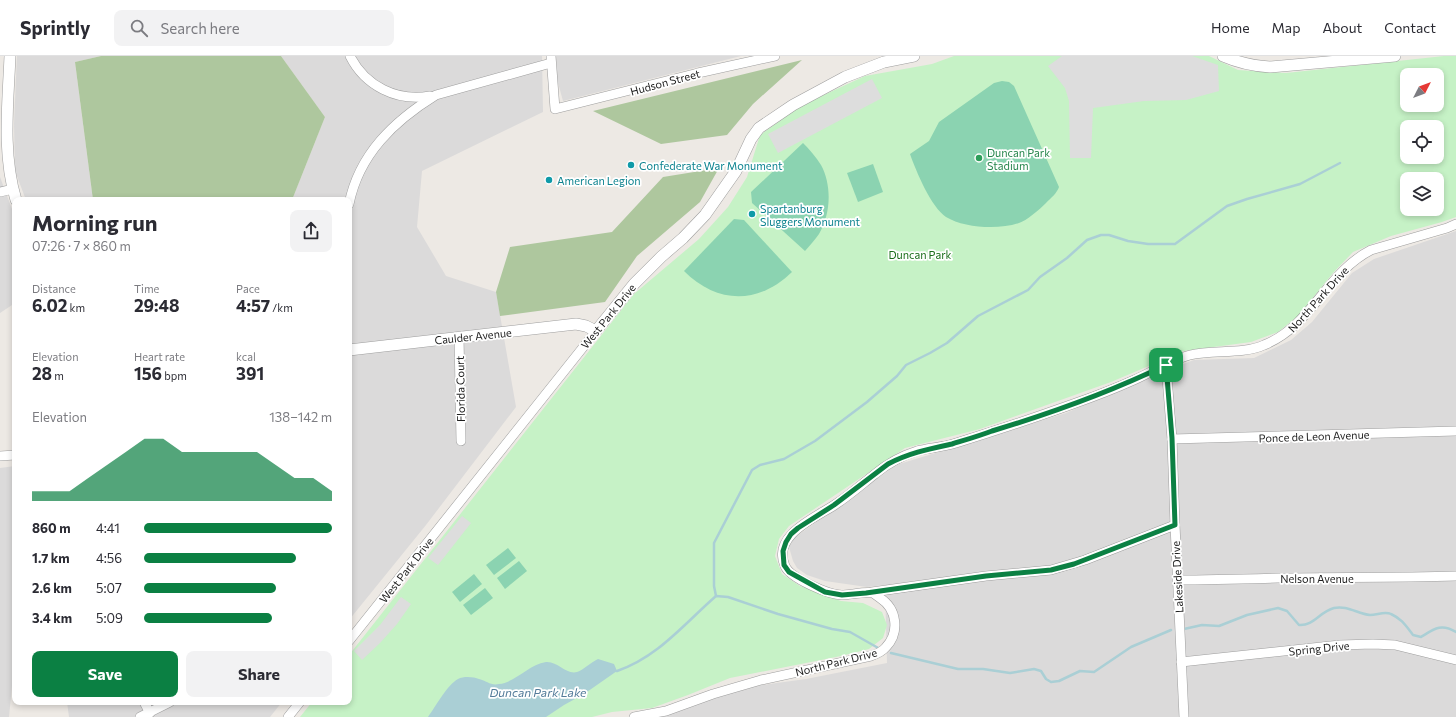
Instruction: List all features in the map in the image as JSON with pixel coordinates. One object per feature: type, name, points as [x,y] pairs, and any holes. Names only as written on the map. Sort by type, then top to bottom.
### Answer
[{"type":"street","points":[[0,192],[14,195],[9,173],[8,140],[10,56]]},
{"type":"street","points":[[350,56],[358,69],[368,80],[380,88],[393,94],[422,98],[551,60]]},
{"type":"street","name":"Hudson Street","points":[[551,60],[555,109],[698,73],[775,56]]},
{"type":"street","name":"West Park Drive","points":[[352,637],[596,330],[639,279],[705,215],[736,171],[751,139],[759,128],[793,105],[845,77],[884,62],[914,56]]},
{"type":"street","points":[[1223,56],[1241,63],[1270,67],[1395,56]]},
{"type":"street","points":[[351,197],[358,175],[372,149],[400,121],[417,107],[436,95]]},
{"type":"street","name":"North Park Drive","points":[[634,717],[666,711],[754,681],[832,665],[879,653],[885,648],[892,639],[895,628],[895,620],[889,605],[872,592],[842,595],[825,592],[786,569],[783,561],[783,551],[791,534],[798,528],[834,505],[888,464],[917,451],[952,444],[1042,415],[1130,382],[1176,360],[1193,354],[1247,350],[1262,346],[1287,333],[1298,324],[1342,271],[1361,256],[1372,250],[1456,224]]},
{"type":"street","name":"Caulder Avenue","points":[[352,350],[576,324],[596,330]]},
{"type":"street","name":"Florida Court","points":[[459,338],[461,441]]},
{"type":"street","name":"Lakeside Drive","points":[[1166,365],[1172,438],[1184,717]]},
{"type":"street","name":"Ponce de Leon Avenue","points":[[1172,438],[1456,431]]},
{"type":"street","points":[[0,456],[12,455]]},
{"type":"street","points":[[872,592],[986,576],[1051,570],[1074,564],[1175,525]]},
{"type":"street","name":"Nelson Avenue","points":[[1177,580],[1456,576]]},
{"type":"street","name":"Spring Drive","points":[[1182,662],[1362,644],[1395,646],[1456,660]]},
{"type":"street","points":[[146,705],[150,713]]},
{"type":"street","points":[[140,717],[165,705]]},
{"type":"street","points":[[288,717],[298,705]]},
{"type":"shaded area","points":[[17,56],[101,56],[75,62],[93,197],[25,197],[15,171],[14,124]]},
{"type":"shaded area","points":[[281,56],[542,56],[543,112],[422,171],[417,227],[446,276],[496,292],[516,407],[426,525],[352,616],[352,197],[293,197],[325,117]]},
{"type":"shaded area","points":[[556,56],[741,56],[563,101],[557,79]]},
{"type":"shaded area","points":[[1062,56],[1192,56],[1218,65],[1219,91],[1186,100],[1144,101],[1093,108],[1091,158],[1070,158],[1069,101],[1065,88],[1048,66]]},
{"type":"shaded area","points":[[872,79],[882,98],[778,153],[768,134]]},
{"type":"shaded area","points":[[0,177],[12,209],[12,305],[0,313]]},
{"type":"shaded area","points":[[1456,231],[1456,717],[651,717],[741,688],[806,679],[887,663],[885,585],[867,587],[825,581],[807,575],[797,568],[793,561],[789,547],[794,538],[896,465],[1066,413],[1161,372],[1194,360],[1254,358],[1291,340],[1312,322],[1352,273],[1374,259]]},
{"type":"shaded area","points":[[12,466],[12,686],[9,717],[0,717],[0,468]]},
{"type":"shaded area","points":[[462,516],[471,523],[438,565],[428,558]]},
{"type":"shaded area","points":[[401,597],[411,604],[397,624],[362,660],[354,651],[380,625]]},
{"type":"shaded area","points":[[67,705],[280,705],[270,717],[69,717]]},
{"type":"green space","points":[[101,56],[281,56],[325,117],[293,197],[93,197],[75,62]]},
{"type":"green space","name":"Duncan Park","points":[[954,56],[1209,56],[1238,70],[1286,73],[1456,56],[1456,217],[1391,236],[1353,252],[1333,273],[1298,316],[1278,332],[1251,342],[1184,351],[1111,382],[980,429],[905,448],[789,526],[779,539],[775,556],[782,574],[800,586],[841,601],[863,603],[882,612],[887,625],[883,638],[869,649],[730,678],[652,708],[612,712],[592,717],[300,717],[310,705],[352,705],[352,651],[634,294],[699,239],[728,207],[747,177],[760,135],[802,105],[865,76],[932,64]]},
{"type":"green space","points":[[802,60],[753,104],[727,135],[661,144],[593,111]]},
{"type":"green space","name":"Duncan Park Stadium","points":[[1002,81],[1009,82],[1014,86],[1059,187],[1054,195],[1022,222],[1002,227],[982,227],[962,224],[953,221],[940,212],[920,179],[910,154],[929,141],[939,122],[994,83]]},
{"type":"green space","points":[[803,143],[821,165],[825,173],[829,200],[823,226],[805,251],[752,203],[751,192]]},
{"type":"green space","points":[[873,164],[883,192],[858,202],[847,173]]},
{"type":"green space","points":[[719,168],[700,202],[637,256],[605,302],[500,316],[496,292],[510,247],[612,232],[663,177]]},
{"type":"green space","points":[[734,219],[744,220],[792,272],[779,283],[765,290],[752,295],[738,296],[724,295],[710,290],[697,282],[684,271]]},
{"type":"green space","points":[[508,548],[516,558],[494,575],[486,565]]},
{"type":"green space","points":[[519,561],[527,571],[505,589],[497,578]]},
{"type":"green space","points":[[474,574],[482,584],[460,602],[452,592]]},
{"type":"green space","points":[[485,588],[493,598],[471,615],[463,605]]},
{"type":"water","name":"Duncan Park Lake","points":[[598,659],[614,664],[617,671],[584,694],[546,717],[428,717],[450,686],[460,678],[474,678],[491,684],[505,683],[533,666],[546,662],[550,662],[569,672],[577,672]]},
{"type":"waterway","points":[[716,596],[714,586],[714,543],[752,470],[760,465],[784,459],[815,441],[867,402],[897,376],[906,365],[947,343],[978,316],[1028,290],[1040,277],[1067,258],[1087,240],[1101,235],[1109,235],[1128,241],[1148,244],[1175,244],[1227,206],[1300,184],[1340,163]]},
{"type":"waterway","points":[[617,671],[632,665],[670,639],[716,596],[728,597],[778,614],[832,629],[850,632],[880,649]]},
{"type":"waterway","points":[[1184,629],[1202,625],[1219,626],[1247,615],[1278,608],[1287,611],[1299,625],[1304,625],[1313,621],[1324,612],[1339,607],[1370,615],[1389,613],[1401,620],[1413,635],[1421,637],[1438,628],[1451,629],[1456,632]]},
{"type":"waterway","points":[[891,653],[958,669],[983,669],[1010,673],[1034,669],[1041,671],[1046,679],[1051,682],[1059,681],[1080,671],[1094,672],[1131,647],[1171,630]]},
{"type":"place","name":"Duncan Park Stadium","points":[[979,158]]},
{"type":"place","name":"Confederate War Monument","points":[[631,165]]},
{"type":"place","name":"American Legion","points":[[549,180]]},
{"type":"place","name":"Spartanburg Sluggers Monument","points":[[752,214]]},
{"type":"route","points":[[1166,365],[1172,438],[1175,525],[1074,564],[1051,570],[986,576],[866,593],[842,595],[825,592],[786,569],[783,561],[783,551],[791,534],[858,488],[888,464],[917,451],[952,444],[1075,404],[1130,382],[1166,365]]}]
